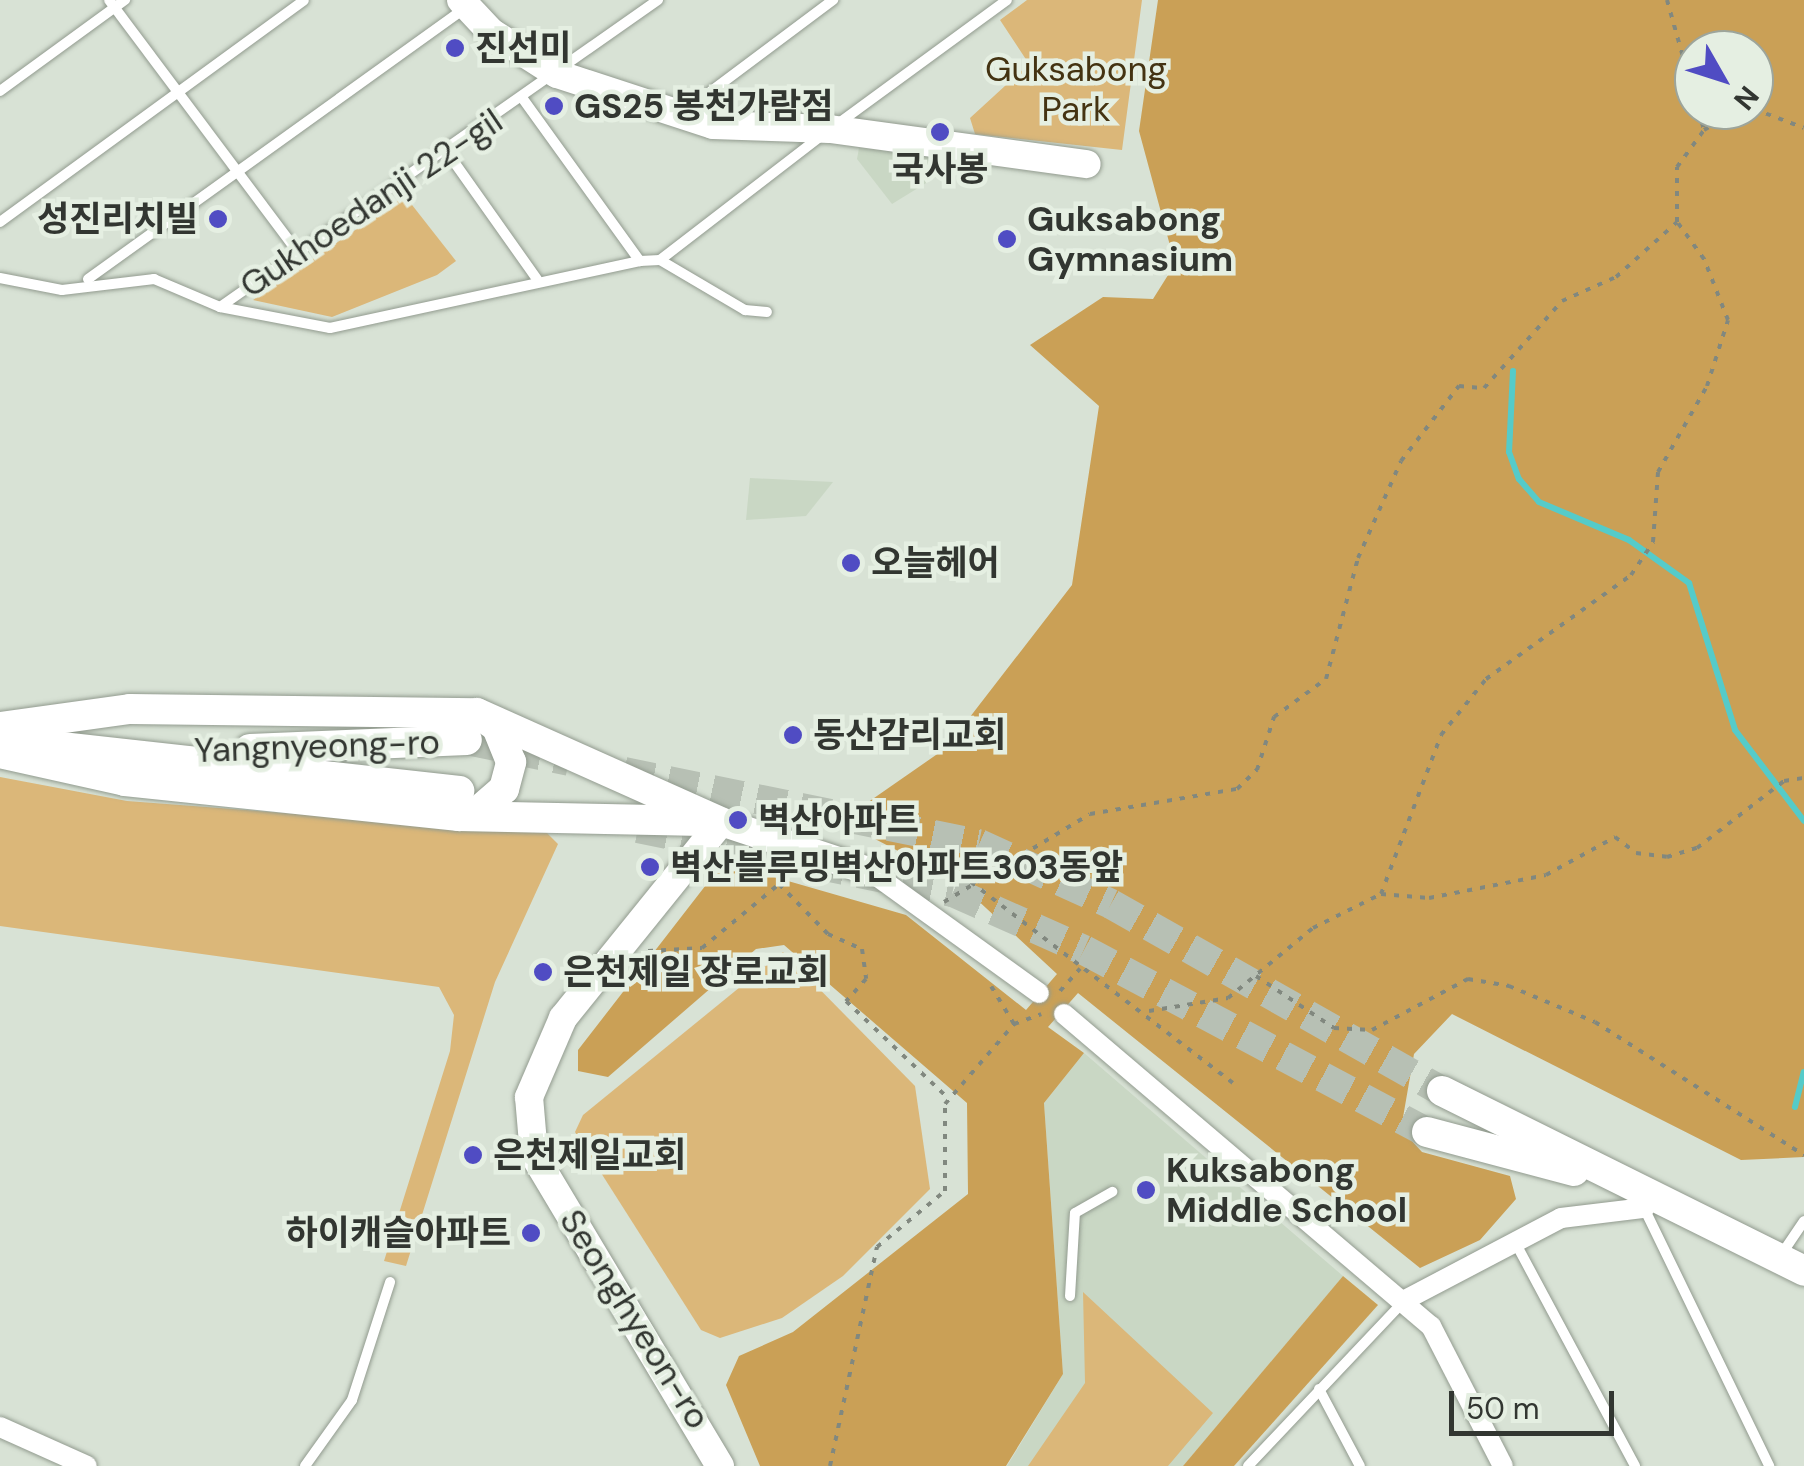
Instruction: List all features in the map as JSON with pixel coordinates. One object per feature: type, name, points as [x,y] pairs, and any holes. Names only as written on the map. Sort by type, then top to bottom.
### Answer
[{"type":"main road","points":[[0,727],[130,709],[497,727],[511,762],[504,789],[468,802]]},
{"type":"main road","points":[[472,727],[721,822]]},
{"type":"main road","name":"Yangnyeong-ro","points":[[168,752],[472,727]]},
{"type":"main road","name":"Yangnyeong-ro","points":[[0,742],[168,752],[468,802]]},
{"type":"main road","points":[[0,753],[125,781],[721,822]]},
{"type":"main road","points":[[1442,1091],[1645,1196],[1792,1263]]},
{"type":"main road","points":[[1427,1132],[1645,1196]]},
{"type":"street","points":[[468,2],[557,74],[680,114],[830,129],[1087,164]]},
{"type":"street","points":[[721,822],[871,872],[934,912],[1038,993]]},
{"type":"street","name":"Seonghyeon-ro","points":[[720,1466],[528,1139],[529,1097],[563,1018],[721,822]]},
{"type":"street","points":[[1064,1014],[1431,1326],[1503,1466]]},
{"type":"street","points":[[1405,1300],[1514,1241],[1586,1208],[1645,1196]]},
{"type":"street","points":[[0,1426],[87,1466]]},
{"type":"lane","points":[[0,91],[112,4],[125,0]]},
{"type":"lane","points":[[0,222],[304,0]]},
{"type":"lane","name":"Gukhoedanji 22-gil","points":[[220,307],[658,0]]},
{"type":"lane","points":[[680,114],[815,5],[834,0]]},
{"type":"lane","points":[[88,280],[154,279],[220,307],[330,328],[537,279],[660,260],[1007,0]]},
{"type":"lane","points":[[0,278],[62,290],[88,280],[241,176],[468,2]]},
{"type":"lane","points":[[112,4],[299,254]]},
{"type":"lane","name":"Gukhoedanji 22-gil","points":[[523,98],[640,262]]},
{"type":"lane","points":[[446,152],[537,279]]},
{"type":"lane","points":[[660,260],[745,310],[767,312]]},
{"type":"lane","points":[[1070,1296],[1075,1214],[1112,1192]]},
{"type":"lane","points":[[1645,1196],[1769,1466]]},
{"type":"lane","points":[[1792,1263],[1804,1221]]},
{"type":"lane","points":[[1514,1241],[1635,1466]]},
{"type":"lane","points":[[304,1466],[352,1400],[390,1282]]},
{"type":"lane","points":[[1248,1466],[1405,1300]]},
{"type":"lane","points":[[1319,1388],[1360,1466]]},
{"type":"path","points":[[1668,0],[1676,30]]},
{"type":"path","points":[[1774,116],[1804,126]]},
{"type":"path","points":[[1381,894],[1440,736],[1486,679],[1642,561],[1653,542],[1658,472],[1708,386],[1728,320],[1704,259],[1677,222],[1677,168],[1704,130]]},
{"type":"path","points":[[934,912],[971,882],[1090,814],[1236,789],[1257,770],[1274,718],[1326,679],[1358,558],[1401,461],[1459,386],[1484,388],[1562,301],[1616,278],[1677,222]]},
{"type":"path","points":[[1150,1011],[1194,1011],[1256,975],[1313,928],[1381,894],[1429,898],[1546,875],[1615,838],[1636,853],[1667,857],[1698,848],[1784,780],[1804,778]]},
{"type":"path","points":[[971,882],[1080,969],[1150,1011],[1233,1083]]},
{"type":"path","points":[[624,944],[658,954],[702,948],[780,884],[828,934],[862,948],[866,979],[846,1001],[949,1099]]},
{"type":"path","points":[[1070,980],[1080,969]]},
{"type":"path","points":[[1256,975],[1334,1028],[1372,1030],[1410,1016],[1468,979],[1509,986],[1595,1022],[1804,1155]]},
{"type":"path","points":[[984,977],[1014,1024]]},
{"type":"path","points":[[830,1466],[876,1247],[945,1192],[949,1099],[1014,1024],[1034,1022]]},
{"type":"shaded area","points":[[1158,0],[1804,0],[1804,1157],[1741,1160],[1452,1014],[1414,1054],[1401,1129],[1422,1152],[1510,1176],[1516,1199],[1480,1240],[1420,1268],[1078,993],[1048,1027],[1084,1053],[1044,1103],[1063,1374],[1006,1466],[760,1466],[726,1385],[739,1356],[793,1332],[968,1194],[967,1103],[784,945],[756,949],[608,1077],[578,1071],[578,1050],[716,872],[733,865],[906,915],[1026,1010],[1057,974],[958,882],[875,839],[864,805],[946,748],[1072,585],[1099,406],[1030,345],[1103,297],[1153,299],[1175,264],[1139,131]]},
{"type":"shaded area","points":[[859,148],[951,157],[957,164],[892,204],[857,159]]},
{"type":"shaded area","points":[[750,478],[833,482],[806,516],[746,520]]},
{"type":"shaded area","name":"Kuksabong Middle School","points":[[1084,1053],[1343,1276],[1183,1466],[1007,1466],[1063,1374],[1044,1103]]},
{"type":"shaded area","points":[[1343,1276],[1378,1305],[1234,1466],[1183,1466]]},
{"type":"green space","name":"Guksabong Park","points":[[1027,0],[1142,0],[1122,150],[975,134],[970,118],[1029,64],[1000,20]]},
{"type":"green space","points":[[405,196],[456,261],[437,275],[332,317],[253,300]]},
{"type":"green space","points":[[0,777],[127,801],[547,833],[558,844],[495,982],[406,1266],[384,1261],[450,1051],[454,1015],[439,987],[0,926]]},
{"type":"green space","points":[[783,952],[915,1086],[930,1189],[843,1276],[782,1318],[720,1338],[701,1330],[575,1132],[583,1115]]},
{"type":"green space","points":[[1083,1292],[1213,1413],[1168,1466],[1028,1466],[1085,1383]]},
{"type":"waterway","points":[[1513,371],[1509,452],[1519,479],[1539,502],[1629,540],[1689,583],[1735,730],[1804,821]]},
{"type":"waterway","points":[[1795,1107],[1804,1072]]},
{"type":"tunnel","points":[[467,740],[569,761]]},
{"type":"tunnel","points":[[624,772],[979,844],[1111,904],[1442,1091]]},
{"type":"tunnel","points":[[638,828],[953,892],[1084,950],[1427,1132]]},
{"type":"place","name":"진선미","points":[[455,48]]},
{"type":"place","name":"GS25 봉천가람점","points":[[554,106]]},
{"type":"place","name":"국사봉","points":[[940,132]]},
{"type":"place","name":"성진리치빌","points":[[218,219]]},
{"type":"place","name":"Guksabong Gymnasium","points":[[1007,239]]},
{"type":"place","name":"오늘헤어","points":[[851,563]]},
{"type":"place","name":"동산감리교회","points":[[793,735]]},
{"type":"place","name":"벽산아파트","points":[[738,820]]},
{"type":"place","name":"벽산블루밍벽산아파트303동앞","points":[[650,867]]},
{"type":"place","name":"은천제일 장로교회","points":[[543,972]]},
{"type":"place","name":"은천제일교회","points":[[473,1155]]},
{"type":"place","name":"Kuksabong Middle School","points":[[1146,1190]]},
{"type":"place","name":"하이캐슬아파트","points":[[531,1233]]}]
